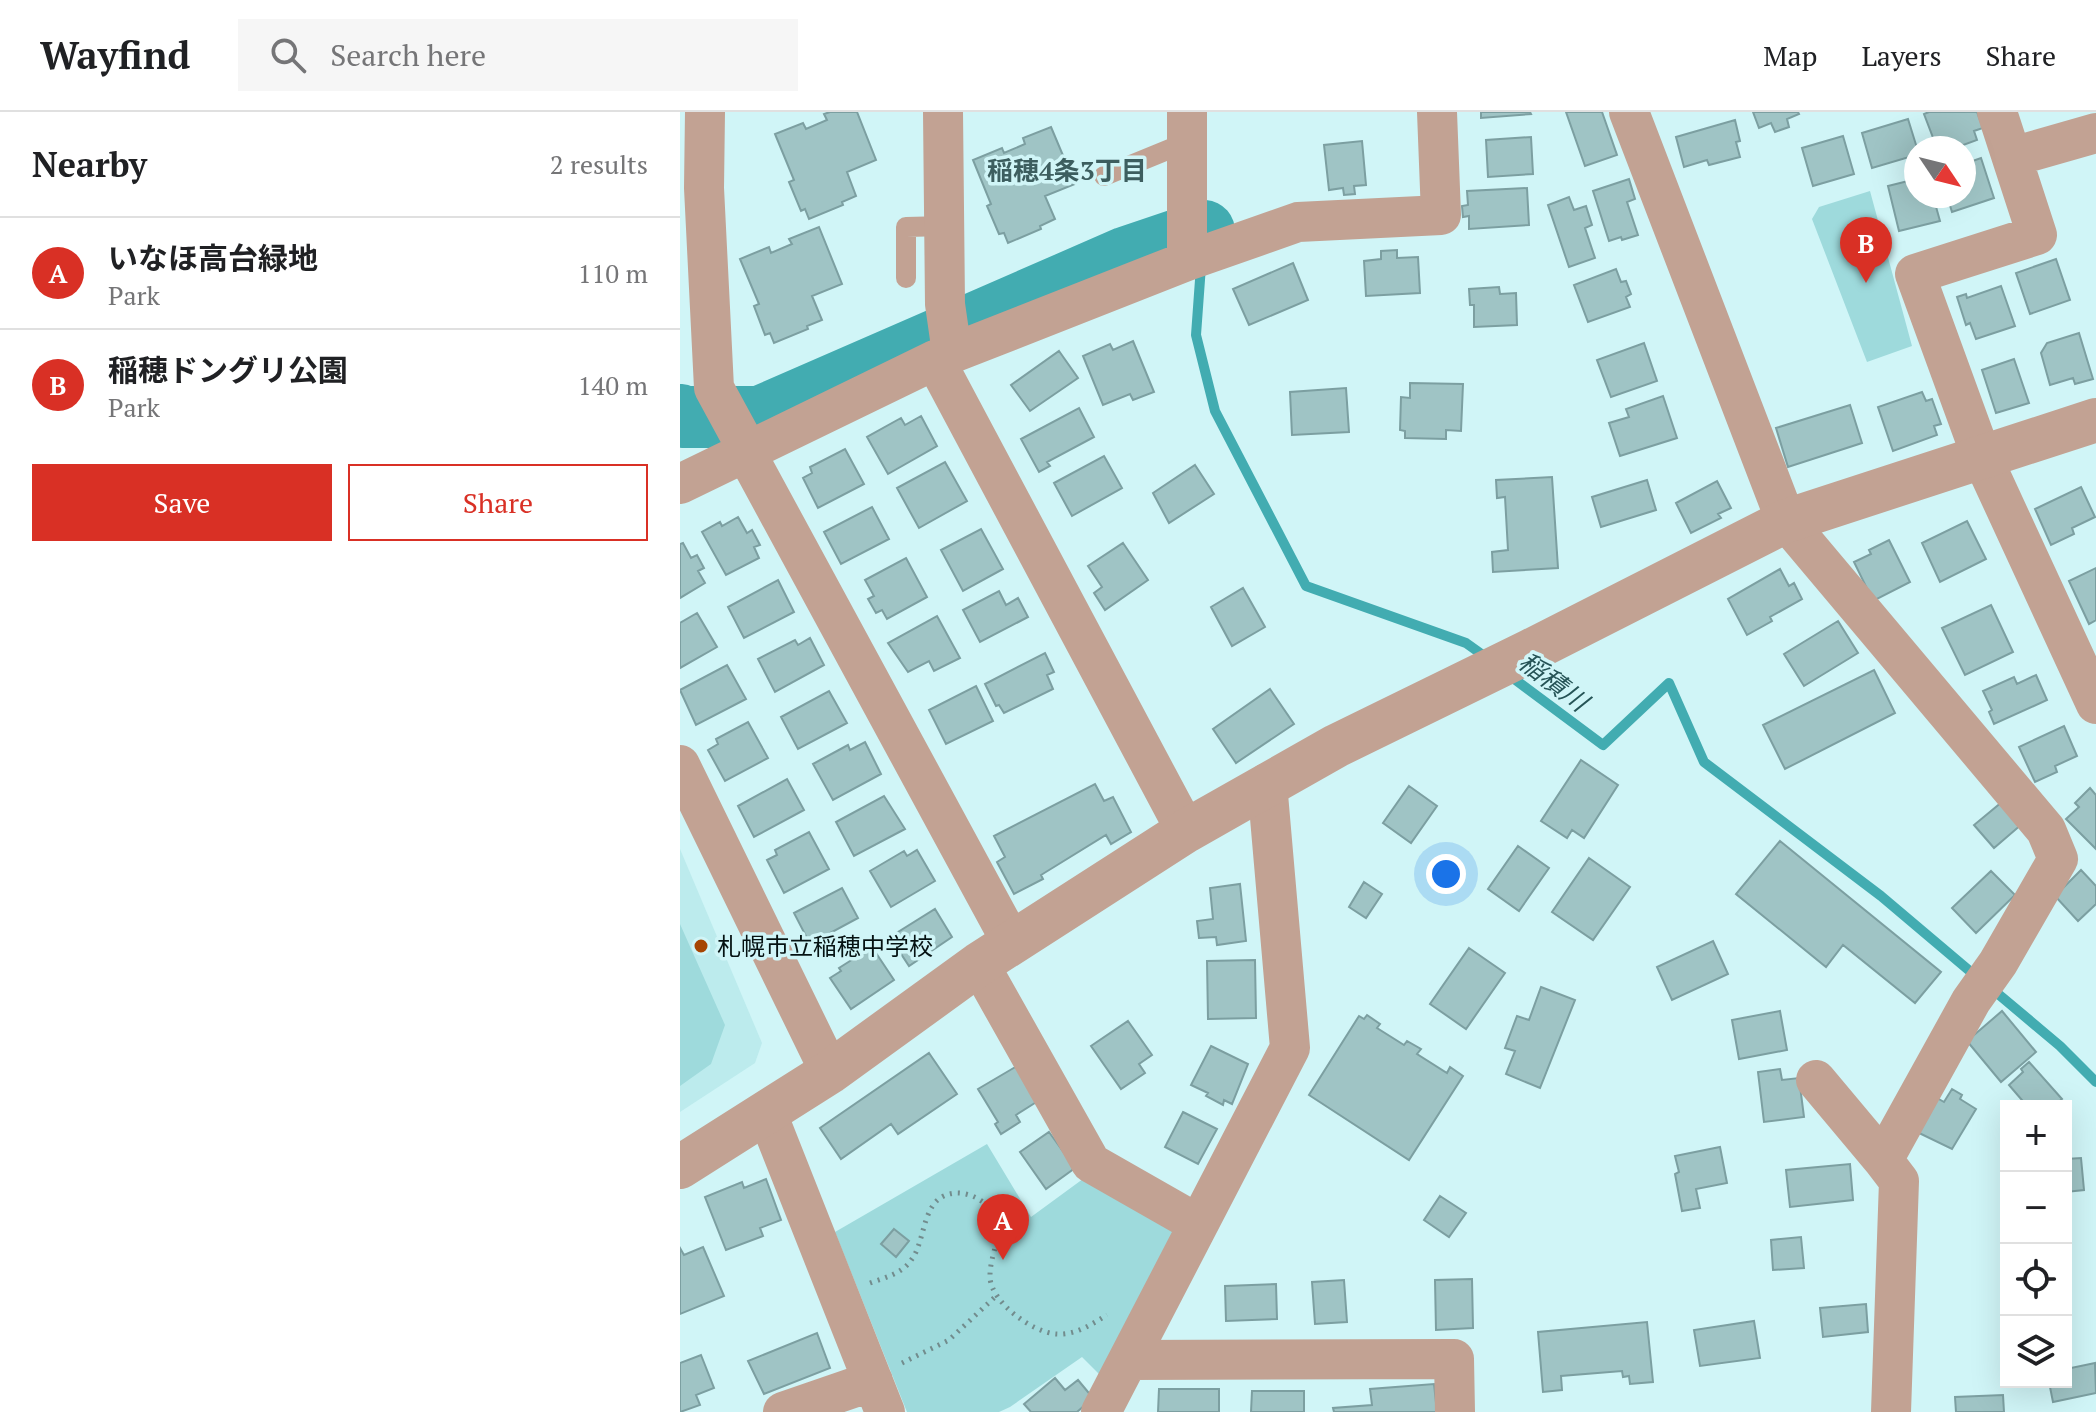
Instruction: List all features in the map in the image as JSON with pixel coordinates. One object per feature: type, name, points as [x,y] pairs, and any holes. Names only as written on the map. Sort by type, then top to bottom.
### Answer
[{"type":"street","points":[[705,112],[692,194],[714,388],[996,954],[1091,1163],[1198,1224]]},
{"type":"street","points":[[943,112],[945,338],[1186,831]]},
{"type":"street","points":[[680,484],[742,443],[945,338],[1195,247],[1298,222],[1441,215],[1437,112]]},
{"type":"street","points":[[1629,112],[1786,521],[2046,830],[2058,859],[1998,963],[1971,1001],[1883,1160]]},
{"type":"street","points":[[1997,112],[2037,235],[1915,274],[1981,455],[2085,651],[2096,704]]},
{"type":"street","points":[[1187,127],[1195,247]]},
{"type":"street","points":[[2012,157],[2096,133]]},
{"type":"street","points":[[680,1167],[830,1072],[996,954],[1186,831],[1336,746],[1786,521],[2096,420]]},
{"type":"street","points":[[680,765],[830,1072]]},
{"type":"street","points":[[1101,1412],[1290,1048],[1267,783]]},
{"type":"street","points":[[1816,1080],[1899,1181],[1891,1412]]},
{"type":"street","points":[[766,1111],[886,1386],[783,1412]]},
{"type":"street","points":[[1128,1360],[1454,1359],[1455,1412]]},
{"type":"lane","points":[[1104,176],[1187,127]]},
{"type":"lane","points":[[906,278],[906,227],[946,226]]},
{"type":"path","points":[[858,1287],[898,1273],[919,1246],[931,1207],[945,1196],[958,1193],[975,1197],[992,1208],[1000,1224],[990,1278],[996,1296],[1019,1318],[1055,1335],[1082,1330],[1141,1295],[1157,1304]]},
{"type":"path","points":[[886,1386],[949,1340],[996,1296]]},
{"type":"shaded area","points":[[1870,191],[1912,346],[1867,362],[1812,219],[1819,207]]},
{"type":"shaded area","name":"札幌市立稲穂中学校","points":[[680,849],[762,1043],[755,1063],[680,1112]]},
{"type":"shaded area","points":[[680,924],[725,1025],[711,1064],[680,1086]]},
{"type":"shaded area","points":[[987,1144],[1031,1217],[1087,1176],[1169,1223],[1173,1233],[1100,1375],[1082,1357],[999,1412],[907,1412],[835,1232]]},
{"type":"building","points":[[857,112],[876,160],[847,172],[856,196],[809,219],[805,209],[801,211],[789,182],[794,180],[775,134],[803,123],[806,129],[827,120],[824,114]]},
{"type":"building","points":[[1481,112],[1530,112],[1531,114],[1481,118]]},
{"type":"building","points":[[1566,112],[1602,112],[1617,155],[1585,166]]},
{"type":"building","points":[[1753,112],[1799,114],[1787,119],[1789,127],[1775,132],[1771,123],[1759,128]]},
{"type":"building","points":[[1977,112],[1983,128],[1974,131],[1976,136],[1932,136],[1924,114]]},
{"type":"building","points":[[1908,119],[1913,136],[1904,136],[1904,159],[1872,168],[1862,133]]},
{"type":"building","points":[[1735,120],[1740,157],[1709,165],[1707,160],[1684,167],[1676,137]]},
{"type":"building","points":[[1051,127],[1075,184],[1045,196],[1055,219],[1040,226],[1041,229],[1008,243],[1004,233],[999,234],[987,206],[991,204],[973,160],[1002,148],[1004,153],[1025,144],[1023,138]]},
{"type":"building","points":[[1843,136],[1854,174],[1813,186],[1802,148]]},
{"type":"building","points":[[1531,137],[1533,174],[1488,177],[1486,140]]},
{"type":"building","points":[[1362,141],[1366,185],[1354,186],[1355,194],[1344,195],[1343,188],[1329,190],[1324,145]]},
{"type":"building","points":[[1981,158],[1994,198],[1976,204],[1976,160]]},
{"type":"building","points":[[1629,179],[1635,199],[1627,202],[1638,235],[1609,241],[1593,191]]},
{"type":"building","points":[[1904,182],[1904,208],[1936,208],[1940,221],[1899,231],[1888,186]]},
{"type":"building","points":[[1527,188],[1529,225],[1469,229],[1469,216],[1463,217],[1462,206],[1468,205],[1467,191]]},
{"type":"building","points":[[1569,197],[1574,210],[1586,206],[1592,225],[1585,228],[1595,258],[1569,267],[1548,205]]},
{"type":"building","points":[[819,227],[842,284],[812,296],[822,320],[774,343],[770,333],[765,335],[754,306],[759,304],[740,259],[769,247],[771,253],[792,244],[789,239]]},
{"type":"building","points":[[1397,250],[1397,258],[1418,257],[1420,293],[1366,296],[1364,261],[1381,259],[1381,251]]},
{"type":"building","points":[[2056,259],[2070,300],[2030,314],[2016,273]]},
{"type":"building","points":[[1293,263],[1308,300],[1249,325],[1233,289]]},
{"type":"building","points":[[1616,269],[1621,282],[1626,281],[1631,294],[1626,297],[1630,307],[1588,322],[1574,285]]},
{"type":"building","points":[[2001,286],[2015,326],[1976,339],[1970,323],[1966,325],[1957,297],[1966,294],[1967,298]]},
{"type":"building","points":[[1499,287],[1500,294],[1516,293],[1517,325],[1474,327],[1474,305],[1470,305],[1469,289]]},
{"type":"building","points":[[2079,333],[2093,379],[2075,384],[2073,378],[2050,385],[2041,353],[2047,343]]},
{"type":"building","points":[[1133,341],[1154,392],[1133,400],[1130,394],[1103,405],[1083,356],[1110,344],[1113,350]]},
{"type":"building","points":[[1644,343],[1657,381],[1611,397],[1597,360]]},
{"type":"building","points":[[1059,351],[1078,378],[1030,411],[1011,385]]},
{"type":"building","points":[[2014,359],[2029,403],[1996,413],[1982,370]]},
{"type":"building","points":[[1410,383],[1463,384],[1461,431],[1446,430],[1446,439],[1405,438],[1405,431],[1400,430],[1401,397],[1410,398]]},
{"type":"building","points":[[1346,388],[1349,432],[1292,435],[1290,392]]},
{"type":"building","points":[[1922,392],[1926,401],[1932,399],[1941,424],[1934,426],[1937,435],[1893,451],[1878,407]]},
{"type":"building","points":[[1663,396],[1677,438],[1620,456],[1609,423],[1629,417],[1626,409]]},
{"type":"building","points":[[1850,405],[1862,443],[1788,467],[1776,428]]},
{"type":"building","points":[[1079,408],[1094,437],[1047,462],[1050,466],[1039,472],[1021,439]]},
{"type":"building","points":[[921,416],[937,446],[888,474],[867,437],[901,418],[905,425]]},
{"type":"building","points":[[845,449],[864,484],[818,508],[803,478],[812,473],[810,467]]},
{"type":"building","points":[[1104,456],[1122,488],[1072,516],[1054,483]]},
{"type":"building","points":[[945,462],[967,501],[919,528],[897,488]]},
{"type":"building","points":[[1195,465],[1214,494],[1169,523],[1153,493]]},
{"type":"building","points":[[1552,477],[1558,568],[1493,572],[1492,552],[1508,550],[1505,497],[1497,498],[1496,480]]},
{"type":"building","points":[[1647,480],[1656,510],[1601,527],[1592,497]]},
{"type":"building","points":[[1717,481],[1731,508],[1718,514],[1721,518],[1691,533],[1676,503]]},
{"type":"building","points":[[2081,487],[2095,517],[2072,528],[2074,534],[2051,545],[2035,509]]},
{"type":"building","points":[[872,507],[889,539],[841,564],[824,532]]},
{"type":"building","points":[[738,517],[747,533],[752,530],[760,545],[754,547],[759,558],[726,575],[702,532]]},
{"type":"building","points":[[1967,521],[1986,559],[1940,582],[1922,543]]},
{"type":"building","points":[[981,529],[1003,569],[963,591],[941,550]]},
{"type":"building","points":[[1889,540],[1910,582],[1873,601],[1854,562]]},
{"type":"building","points":[[683,543],[691,558],[697,555],[704,568],[698,571],[705,583],[680,598],[680,544]]},
{"type":"building","points":[[1123,543],[1148,580],[1105,610],[1094,593],[1102,587],[1088,566]]},
{"type":"building","points":[[906,558],[927,597],[887,619],[882,610],[876,613],[868,599],[874,596],[865,580]]},
{"type":"building","points":[[2096,568],[2096,620],[2089,624],[2069,581]]},
{"type":"building","points":[[1780,569],[1789,586],[1794,583],[1802,599],[1770,617],[1772,621],[1747,635],[1728,599]]},
{"type":"building","points":[[778,580],[794,612],[744,638],[728,607]]},
{"type":"building","points":[[1243,588],[1265,627],[1232,646],[1211,607]]},
{"type":"building","points":[[999,591],[1006,605],[1018,598],[1028,617],[980,642],[963,610]]},
{"type":"building","points":[[1991,605],[2013,652],[1965,675],[1942,628]]},
{"type":"building","points":[[697,613],[717,647],[680,668],[680,623]]},
{"type":"building","points":[[937,616],[960,658],[934,671],[929,661],[908,672],[888,643]]},
{"type":"building","points":[[1838,621],[1858,653],[1804,686],[1784,654]]},
{"type":"building","points":[[810,638],[824,665],[775,692],[758,659],[795,640],[798,645]]},
{"type":"building","points":[[1045,653],[1054,672],[1047,675],[1053,689],[1004,713],[999,705],[996,706],[985,684]]},
{"type":"building","points":[[727,665],[746,699],[696,725],[680,690]]},
{"type":"building","points":[[1874,670],[1895,713],[1785,769],[1763,725]]},
{"type":"building","points":[[2036,675],[2047,700],[1994,724],[1989,712],[1992,710],[1983,691],[2014,677],[2017,684]]},
{"type":"building","points":[[976,686],[993,721],[946,744],[929,710]]},
{"type":"building","points":[[1270,689],[1294,724],[1236,763],[1213,729]]},
{"type":"building","points":[[829,691],[847,723],[798,749],[781,717]]},
{"type":"building","points":[[748,722],[768,758],[725,781],[708,750],[718,744],[716,739]]},
{"type":"building","points":[[2064,726],[2077,756],[2055,766],[2057,772],[2035,782],[2019,747]]},
{"type":"building","points":[[865,742],[881,774],[833,800],[813,764],[848,745],[850,750]]},
{"type":"building","points":[[1581,760],[1618,785],[1584,838],[1572,830],[1567,838],[1541,821]]},
{"type":"building","points":[[787,779],[804,810],[754,837],[738,806]]},
{"type":"building","points":[[1095,784],[1104,801],[1113,797],[1131,832],[1111,844],[1106,835],[1041,875],[1043,879],[1014,894],[997,862],[1005,857],[994,836]]},
{"type":"building","points":[[1409,786],[1437,806],[1411,843],[1383,823]]},
{"type":"building","points":[[2090,788],[2096,795],[2096,849],[2066,819],[2079,807],[2075,803]]},
{"type":"building","points":[[884,796],[905,829],[854,856],[836,822]]},
{"type":"building","points":[[2002,802],[2022,824],[1994,848],[1974,825]]},
{"type":"building","points":[[809,832],[829,869],[784,893],[767,860],[777,855],[775,850]]},
{"type":"building","points":[[1780,841],[1941,972],[1915,1003],[1843,945],[1826,967],[1736,894]]},
{"type":"building","points":[[1518,846],[1549,868],[1519,911],[1488,889]]},
{"type":"building","points":[[917,850],[935,881],[891,907],[870,871],[904,851],[907,856]]},
{"type":"building","points":[[1589,858],[1630,887],[1593,940],[1552,912]]},
{"type":"building","points":[[2081,870],[2096,886],[2096,904],[2078,921],[2055,896]]},
{"type":"building","points":[[1991,871],[2015,895],[1976,933],[1952,908]]},
{"type":"building","points":[[1364,882],[1382,894],[1366,918],[1349,907]]},
{"type":"building","points":[[1240,884],[1246,941],[1217,945],[1216,937],[1199,938],[1197,921],[1213,919],[1210,888]]},
{"type":"building","points":[[842,888],[858,918],[810,944],[794,913]]},
{"type":"building","points":[[935,909],[952,937],[909,966],[890,937]]},
{"type":"building","points":[[1713,941],[1728,974],[1672,1000],[1657,967]]},
{"type":"building","points":[[872,947],[894,980],[851,1009],[830,978],[841,971],[839,968]]},
{"type":"building","points":[[1469,948],[1505,973],[1466,1029],[1430,1004]]},
{"type":"building","points":[[1255,960],[1256,1018],[1208,1019],[1207,961]]},
{"type":"building","points":[[1541,987],[1575,1000],[1540,1088],[1506,1074],[1515,1051],[1505,1048],[1517,1016],[1529,1020]]},
{"type":"building","points":[[1780,1011],[1787,1050],[1739,1059],[1732,1020]]},
{"type":"building","points":[[2002,1011],[2036,1052],[2001,1082],[1967,1041]]},
{"type":"building","points":[[1367,1015],[1380,1024],[1377,1028],[1404,1045],[1407,1041],[1421,1049],[1417,1054],[1447,1073],[1450,1067],[1463,1076],[1409,1160],[1309,1095],[1359,1016],[1364,1019]]},
{"type":"building","points":[[1128,1021],[1152,1055],[1139,1064],[1145,1073],[1121,1089],[1091,1046]]},
{"type":"building","points":[[1211,1046],[1248,1064],[1232,1104],[1224,1100],[1223,1105],[1191,1085]]},
{"type":"building","points":[[929,1053],[957,1094],[898,1134],[891,1124],[841,1159],[820,1128]]},
{"type":"building","points":[[2029,1062],[2062,1099],[2022,1100],[2009,1085],[2023,1072],[2021,1069]]},
{"type":"building","points":[[1017,1066],[1038,1101],[1016,1115],[1020,1122],[1001,1134],[995,1124],[998,1122],[978,1089]]},
{"type":"building","points":[[1780,1069],[1782,1080],[1799,1078],[1804,1117],[1764,1122],[1758,1072]]},
{"type":"building","points":[[1952,1089],[1962,1095],[1960,1099],[1976,1109],[1952,1149],[1917,1132],[1937,1098],[1944,1102]]},
{"type":"building","points":[[1183,1112],[1217,1129],[1198,1164],[1165,1147]]},
{"type":"building","points":[[1049,1132],[1075,1168],[1046,1189],[1020,1152]]},
{"type":"building","points":[[1720,1147],[1727,1183],[1696,1189],[1700,1208],[1682,1211],[1675,1156]]},
{"type":"building","points":[[2081,1158],[2084,1190],[2072,1191],[2072,1159]]},
{"type":"building","points":[[1850,1164],[1853,1200],[1790,1207],[1786,1170]]},
{"type":"building","points":[[766,1179],[781,1220],[760,1228],[763,1236],[726,1250],[705,1197],[742,1182],[744,1188]]},
{"type":"building","points":[[1440,1196],[1466,1213],[1449,1237],[1424,1220]]},
{"type":"building","points":[[894,1229],[909,1241],[896,1257],[881,1244]]},
{"type":"building","points":[[1801,1237],[1804,1268],[1773,1270],[1771,1240]]},
{"type":"building","points":[[703,1247],[724,1296],[680,1314],[680,1248],[684,1255]]},
{"type":"building","points":[[1472,1279],[1473,1328],[1436,1330],[1435,1280]]},
{"type":"building","points":[[1344,1280],[1347,1322],[1315,1324],[1312,1282]]},
{"type":"building","points":[[1276,1284],[1277,1319],[1226,1321],[1225,1286]]},
{"type":"building","points":[[1866,1304],[1868,1332],[1823,1337],[1820,1308]]},
{"type":"building","points":[[1754,1321],[1760,1358],[1700,1366],[1694,1330]]},
{"type":"building","points":[[1647,1322],[1653,1382],[1630,1384],[1629,1376],[1623,1377],[1622,1371],[1561,1376],[1562,1390],[1543,1392],[1538,1332]]},
{"type":"building","points":[[817,1333],[830,1368],[764,1394],[748,1361]]},
{"type":"building","points":[[701,1355],[714,1388],[696,1395],[700,1405],[680,1412],[680,1363]]},
{"type":"building","points":[[2095,1363],[2096,1393],[2053,1402],[2050,1388],[2072,1388],[2072,1368]]},
{"type":"building","points":[[1055,1378],[1065,1390],[1078,1380],[1093,1398],[1077,1412],[1031,1412],[1024,1404]]},
{"type":"building","points":[[1434,1384],[1437,1412],[1334,1412],[1333,1408],[1372,1405],[1370,1389]]},
{"type":"building","points":[[1159,1389],[1219,1389],[1219,1412],[1158,1412]]},
{"type":"building","points":[[1252,1391],[1304,1391],[1304,1412],[1251,1412]]},
{"type":"building","points":[[2003,1395],[2004,1412],[1956,1412],[1955,1397]]},
{"type":"waterway","points":[[680,415],[760,417],[1127,257],[1204,231]]},
{"type":"waterway","name":"稲積川","points":[[1201,266],[1196,335],[1215,411],[1306,586],[1466,643],[1487,658]]},
{"type":"waterway","name":"稲積川","points":[[1509,675],[1603,745],[1669,683],[1704,762],[1881,896],[1978,978]]},
{"type":"waterway","name":"稲積川","points":[[1991,988],[2060,1046],[2096,1082]]},
{"type":"place","name":"稲穂ドングリ公園","points":[[1866,283]]},
{"type":"place","name":"札幌市立稲穂中学校","points":[[701,946]]},
{"type":"place","name":"いなほ高台緑地","points":[[1003,1260]]},
{"type":"district","name":"稲穂4条3丁目","points":[[1067,170]]}]
